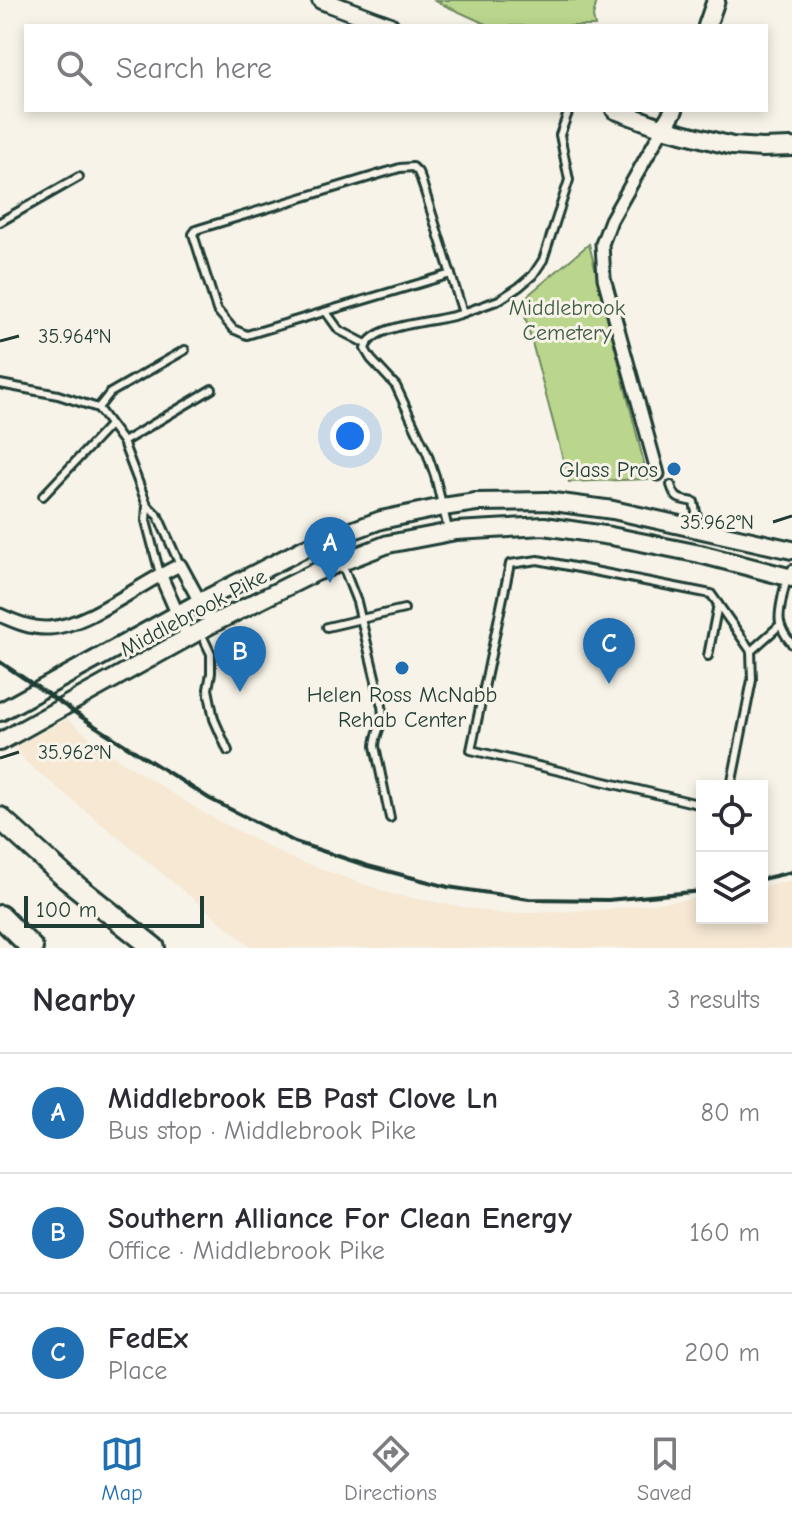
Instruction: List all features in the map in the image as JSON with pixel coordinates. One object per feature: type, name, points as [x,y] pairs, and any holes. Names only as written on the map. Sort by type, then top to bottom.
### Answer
[{"type":"highway","points":[[0,818],[66,878],[154,948]]},
{"type":"highway","points":[[0,916],[32,948]]},
{"type":"main road","points":[[321,0],[385,24]]},
{"type":"main road","points":[[708,24],[716,0]]},
{"type":"main road","points":[[620,112],[663,128],[732,146],[792,147]]},
{"type":"main road","points":[[663,128],[673,112]]},
{"type":"main road","name":"Middlebrook Pike","points":[[0,712],[177,614],[305,548],[381,520],[443,507],[476,502],[546,501],[613,510],[792,550]]},
{"type":"main road","name":"Middlebrook Pike","points":[[0,742],[200,631],[316,572],[388,544],[449,533],[544,526],[611,536],[790,574]]},
{"type":"street","points":[[658,474],[604,278],[602,244],[611,220],[663,128]]},
{"type":"street","points":[[0,615],[25,626],[47,628],[69,625],[180,565],[200,602],[200,631]]},
{"type":"street","points":[[160,574],[177,614],[200,631]]},
{"type":"lane","points":[[449,533],[427,453],[396,386],[366,353],[366,344],[381,332],[448,318],[499,300],[533,275],[543,260],[569,180],[560,139],[568,112]]},
{"type":"lane","points":[[451,274],[254,334],[240,333],[228,324],[214,303],[193,234],[202,228],[406,166],[413,167],[421,179],[451,274],[463,313]]},
{"type":"lane","points":[[0,222],[79,177]]},
{"type":"lane","points":[[326,312],[339,330],[366,344]]},
{"type":"lane","points":[[98,408],[110,393],[185,350]]},
{"type":"lane","points":[[0,384],[58,395],[98,408],[123,442],[147,505],[158,516],[180,565]]},
{"type":"lane","points":[[123,442],[212,389]]},
{"type":"lane","points":[[43,496],[110,425]]},
{"type":"lane","points":[[671,485],[679,500],[694,502],[699,528]]},
{"type":"lane","points":[[147,505],[146,521],[160,574]]},
{"type":"lane","points":[[696,804],[471,750],[510,564],[538,560],[711,594],[751,651],[752,680],[732,780]]},
{"type":"lane","points":[[341,562],[357,602],[384,715],[375,746],[390,818]]},
{"type":"lane","points":[[790,574],[778,616],[783,633],[792,644]]},
{"type":"lane","points":[[708,656],[718,604]]},
{"type":"lane","points":[[327,627],[404,609]]},
{"type":"lane","points":[[751,651],[780,625]]},
{"type":"lane","points":[[200,631],[211,654],[208,689],[214,719],[228,751]]},
{"type":"shaded area","points":[[67,719],[118,759],[207,815],[288,857],[391,894],[503,914],[600,910],[696,899],[696,924],[768,924],[768,886],[792,880],[792,948],[253,948],[26,762],[15,746]]},
{"type":"green space","points":[[433,0],[597,0],[595,24],[486,24]]},
{"type":"green space","name":"Middlebrook Cemetery","points":[[589,244],[648,479],[569,482],[521,301]]},
{"type":"railway","points":[[0,662],[210,799],[295,842],[368,866],[448,887],[529,899],[608,900],[696,892]]},
{"type":"railway","points":[[768,878],[792,872]]},
{"type":"place","name":"Glass Pros","points":[[674,469]]},
{"type":"place","name":"Middlebrook EB Past Clove Ln","points":[[330,583]]},
{"type":"place","name":"Helen Ross McNabb Rehab Center","points":[[402,668]]},
{"type":"place","name":"FedEx","points":[[609,684]]},
{"type":"place","name":"Southern Alliance For Clean Energy","points":[[240,692]]}]
